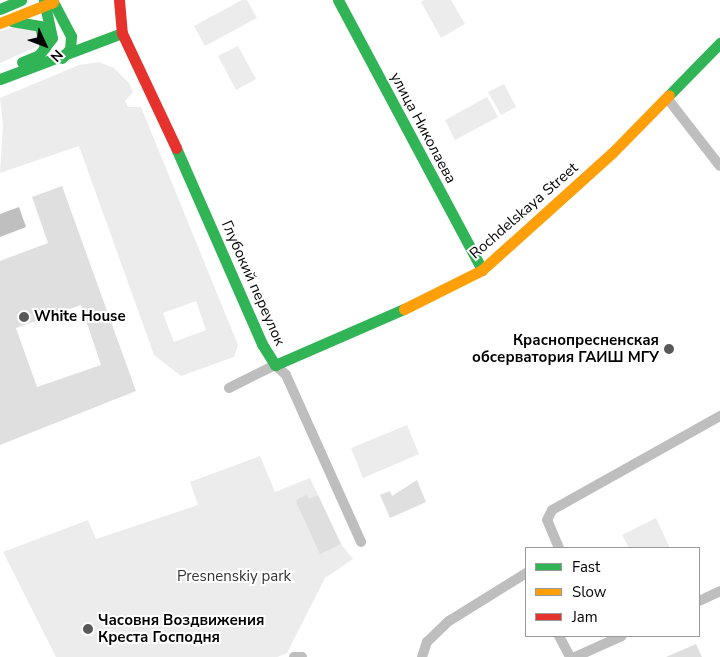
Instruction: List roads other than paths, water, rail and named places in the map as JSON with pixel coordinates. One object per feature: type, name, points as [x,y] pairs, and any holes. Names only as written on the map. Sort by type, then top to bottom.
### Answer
[{"type":"street","points":[[0,8],[21,0]]},
{"type":"street","points":[[119,0],[122,33]]},
{"type":"street","name":"улица Николаева","points":[[338,0],[482,270]]},
{"type":"street","points":[[51,2],[68,25],[86,37],[122,33]]},
{"type":"street","points":[[3,22],[51,2]]},
{"type":"street","points":[[0,70],[44,51],[53,31],[51,2]]},
{"type":"street","points":[[3,22],[27,21],[40,26],[46,40],[44,51]]},
{"type":"street","points":[[61,58],[72,42],[68,25]]},
{"type":"street","points":[[0,79],[61,58],[122,33]]},
{"type":"street","name":"Глубокий переулок","points":[[122,33],[139,62],[262,344],[275,365],[290,381],[361,542]]},
{"type":"street","name":"Rochdelskaya Street","points":[[230,388],[275,365],[449,289],[482,270],[612,153],[720,43]]},
{"type":"street","points":[[667,98],[720,166]]},
{"type":"street","points":[[559,547],[547,520],[552,510],[720,416]]},
{"type":"street","points":[[422,657],[427,642],[449,622],[525,574]]},
{"type":"street","points":[[700,601],[720,591]]},
{"type":"street","points":[[560,637],[570,657]]},
{"type":"street","points":[[576,657],[620,637]]},
{"type":"street","points":[[294,657],[302,657]]},
{"type":"place","name":"White House","points":[[24,317]]},
{"type":"place","name":"Краснопресненская обсерватория ГАИШ МГУ","points":[[669,349]]},
{"type":"place","name":"Часовня Воздвижения Креста Господня","points":[[88,629]]},
{"type":"park label","name":"Presnenskiy park","points":[[234,577]]}]
